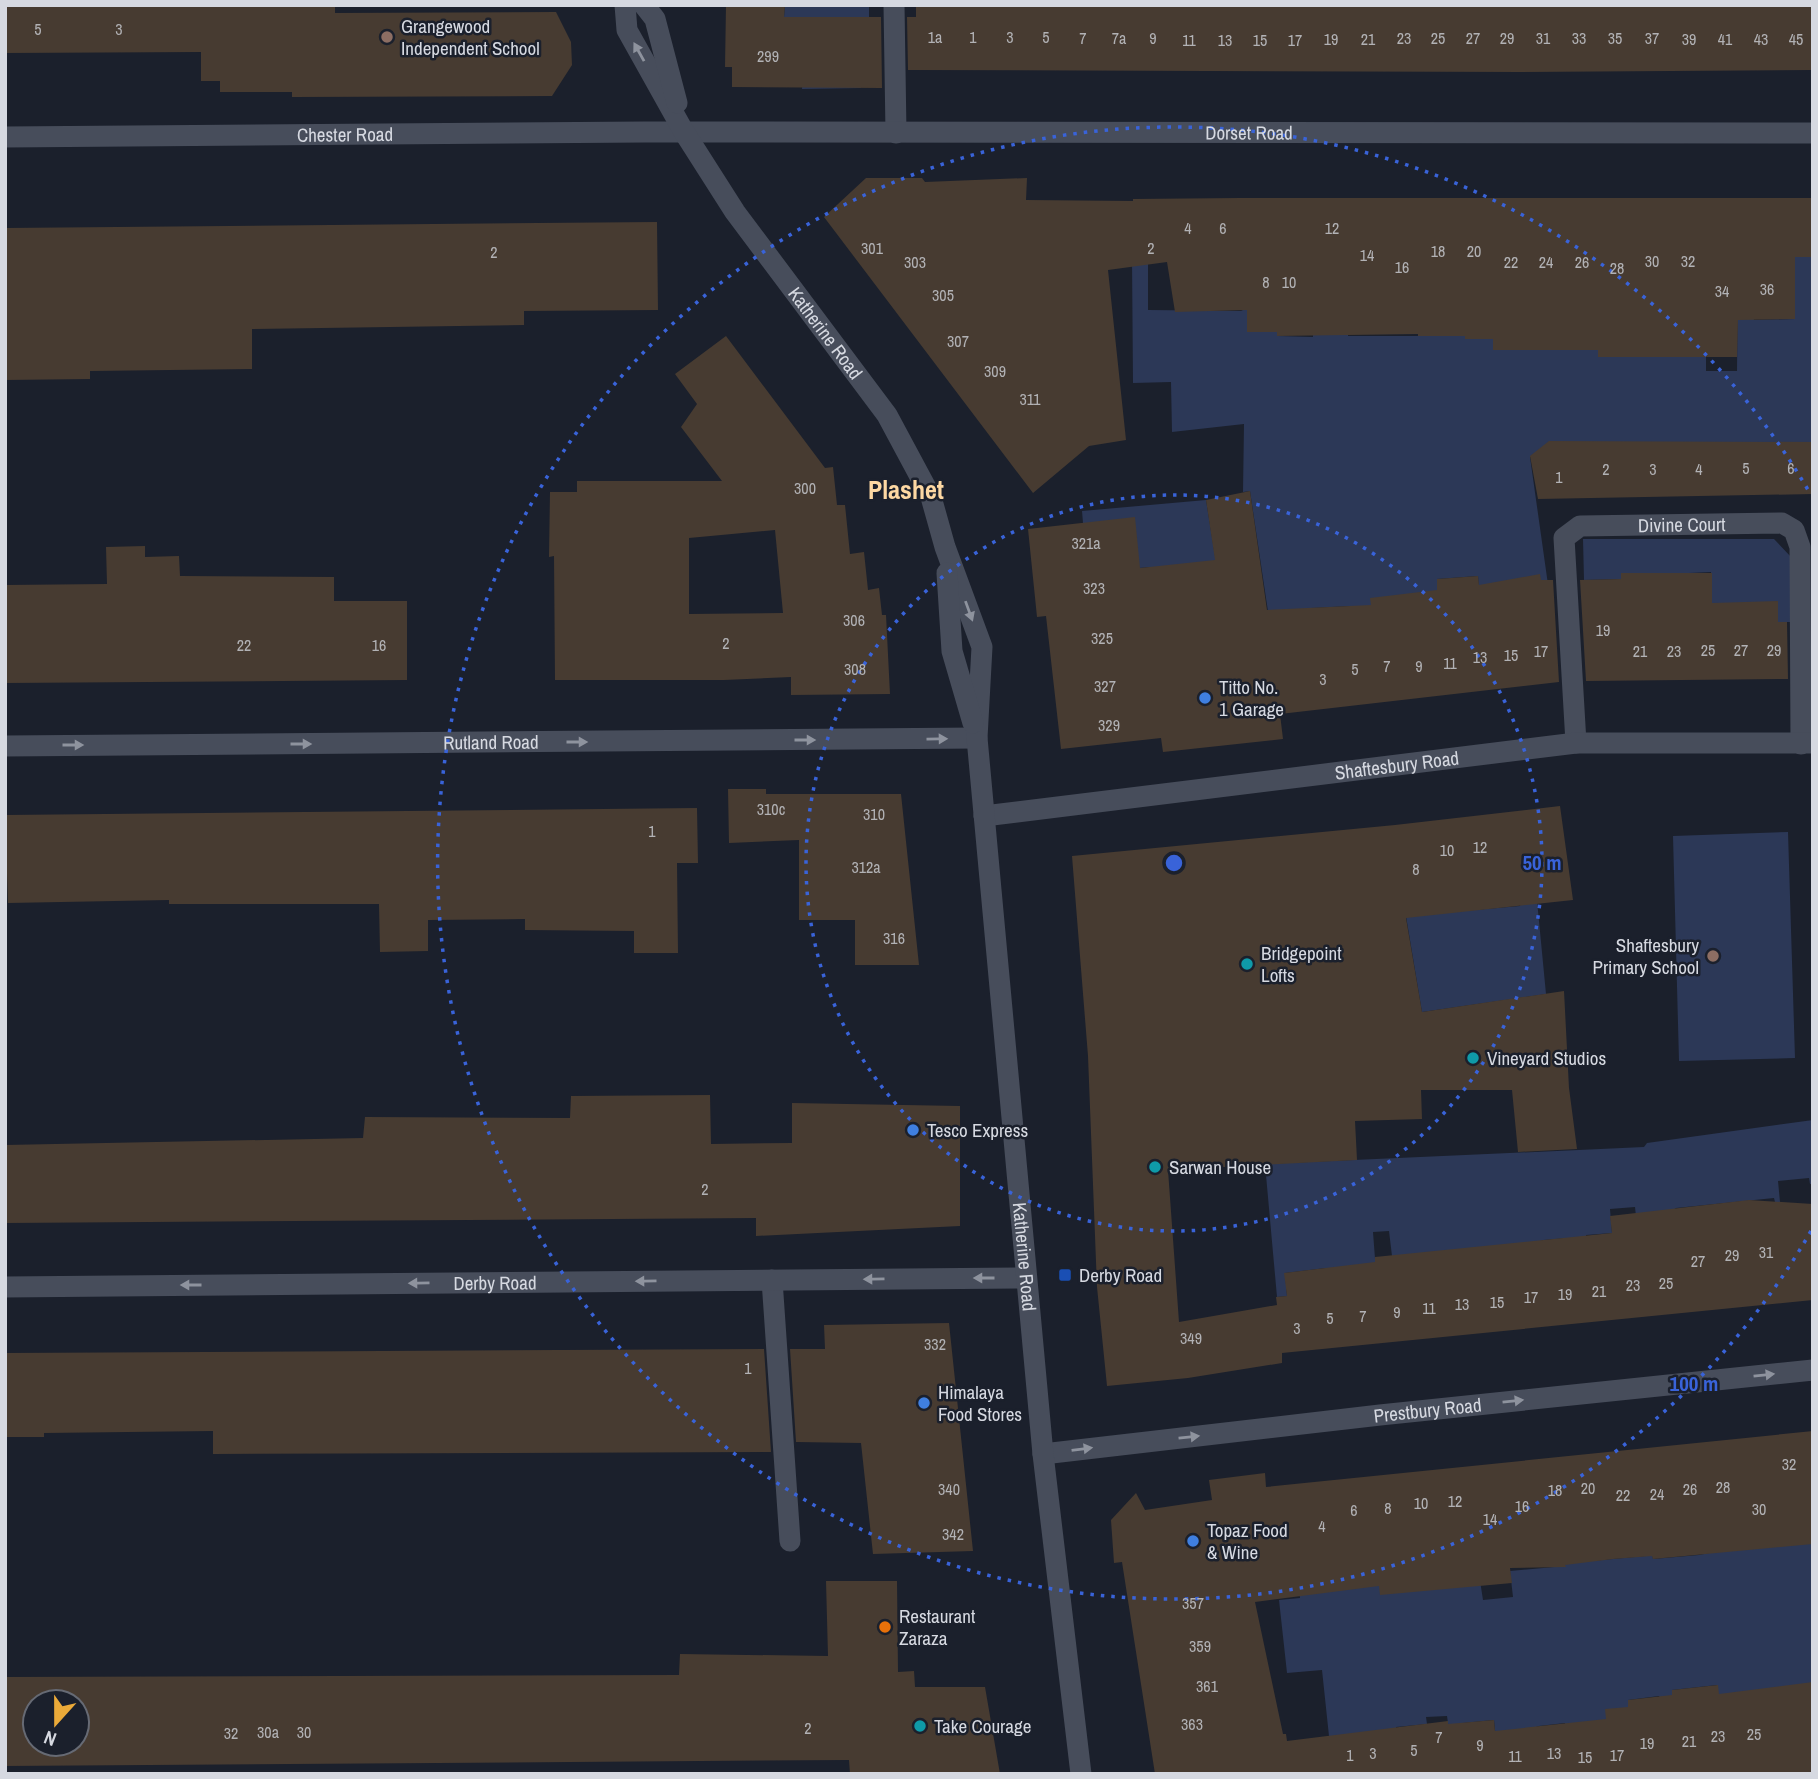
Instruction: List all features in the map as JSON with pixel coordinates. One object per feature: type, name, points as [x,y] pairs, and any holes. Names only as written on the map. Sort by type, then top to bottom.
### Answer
[{"type":"street","name":"Katherine Road","points":[[625,5],[626,30],[684,132],[735,212],[887,415],[931,497],[945,547],[982,647],[977,738],[1043,1454],[1081,1774]]},
{"type":"street","name":"Katherine Road","points":[[644,5],[655,19],[684,132]]},
{"type":"street","points":[[894,5],[896,133]]},
{"type":"street","name":"Dorset Road","points":[[684,132],[1813,133]]},
{"type":"street","name":"Chester Road","points":[[5,138],[684,132]]},
{"type":"street","name":"Divine Court","points":[[1576,743],[1564,538],[1580,526],[1782,523],[1794,530],[1800,547],[1807,743]]},
{"type":"street","name":"Katherine Road","points":[[945,547],[952,651],[977,738]]},
{"type":"street","name":"Rutland Road","points":[[5,746],[977,738]]},
{"type":"street","name":"Shaftesbury Road","points":[[985,816],[1576,743],[1807,743]]},
{"type":"street","name":"Derby Road","points":[[5,1287],[1026,1278]]},
{"type":"street","points":[[772,1280],[790,1541]]},
{"type":"street","name":"Prestbury Road","points":[[1043,1454],[1380,1415],[1813,1370]]},
{"type":"shaded area","points":[[785,5],[869,5],[869,17],[863,17],[861,88],[802,89],[806,17],[784,17]]},
{"type":"shaded area","points":[[1795,257],[1813,257],[1813,442],[1675,442],[1530,457],[1553,620],[1482,626],[1478,576],[1437,579],[1441,634],[1353,635],[1351,606],[1312,608],[1269,618],[1250,491],[1243,492],[1244,424],[1172,432],[1171,382],[1133,383],[1132,259],[1148,259],[1148,310],[1241,311],[1247,308],[1247,332],[1277,332],[1278,336],[1313,337],[1313,306],[1348,311],[1348,336],[1447,336],[1465,302],[1465,339],[1493,339],[1494,350],[1528,350],[1528,326],[1562,326],[1563,350],[1598,350],[1599,357],[1632,357],[1706,324],[1706,371],[1737,371],[1738,258],[1754,320],[1795,319]]},
{"type":"shaded area","points":[[1206,500],[1223,606],[1155,604],[1150,567],[1106,571],[1083,523],[1082,511]]},
{"type":"shaded area","points":[[1583,539],[1774,539],[1792,558],[1791,622],[1778,622],[1778,601],[1712,622],[1711,572],[1689,573],[1689,584],[1621,574],[1621,579],[1584,580]]},
{"type":"shaded area","points":[[1788,832],[1795,1058],[1679,1061],[1673,836]]},
{"type":"shaded area","points":[[1534,869],[1546,994],[1422,1012],[1406,916],[1520,906]]},
{"type":"shaded area","points":[[1813,1120],[1813,1184],[1810,1184],[1809,1178],[1778,1181],[1780,1202],[1775,1202],[1774,1198],[1676,1208],[1638,1235],[1635,1207],[1610,1209],[1612,1233],[1586,1235],[1588,1262],[1567,1238],[1544,1240],[1395,1281],[1389,1231],[1373,1232],[1377,1285],[1326,1268],[1285,1273],[1287,1296],[1277,1297],[1265,1164],[1644,1147],[1647,1143]]},
{"type":"shaded area","points":[[1302,1483],[1311,1572],[1344,1569],[1479,1574],[1483,1600],[1513,1597],[1510,1571],[1565,1566],[1561,1521],[1580,1562],[1646,1556],[1650,1538],[1653,1559],[1699,1555],[1813,1533],[1813,1716],[1722,1725],[1717,1685],[1672,1690],[1675,1730],[1659,1696],[1628,1700],[1630,1734],[1566,1740],[1565,1723],[1539,1726],[1496,1740],[1494,1720],[1463,1723],[1465,1751],[1452,1752],[1447,1716],[1426,1717],[1427,1724],[1396,1727],[1401,1774],[1333,1774],[1322,1670],[1287,1673],[1279,1600],[1300,1598],[1295,1549],[1308,1546]]},
{"type":"building","name":"Grangewood Independent School","points":[[5,5],[335,5],[335,13],[556,12],[571,42],[572,65],[552,96],[292,97],[292,92],[220,92],[220,81],[201,81],[201,52],[5,53]]},
{"type":"building","points":[[726,5],[785,5],[784,17],[881,17],[882,88],[732,87],[732,67],[725,67]]},
{"type":"building","points":[[916,5],[1813,5],[1813,70],[908,70],[907,17],[916,17]]},
{"type":"building","points":[[866,178],[922,178],[925,182],[1027,178],[1026,200],[1813,198],[1813,257],[1795,257],[1795,319],[1738,320],[1737,357],[1598,357],[1598,350],[1493,350],[1493,339],[1465,339],[1465,336],[1277,336],[1277,332],[1247,332],[1247,310],[1175,312],[1167,262],[1108,270],[1126,440],[1089,446],[1033,493],[824,217]]},
{"type":"building","points":[[657,222],[658,310],[524,311],[524,325],[252,329],[252,369],[90,371],[90,379],[5,380],[5,228]]},
{"type":"building","points":[[726,336],[825,468],[833,467],[837,505],[845,505],[850,554],[864,552],[868,590],[879,588],[882,615],[886,615],[890,694],[791,695],[791,677],[724,680],[555,680],[554,556],[549,557],[550,492],[577,492],[577,481],[722,481],[681,427],[697,404],[675,374]],"holes":[[[775,530],[783,613],[689,614],[689,538]]]},
{"type":"building","points":[[1549,441],[1813,442],[1813,494],[1538,499],[1530,456]]},
{"type":"building","points":[[1250,491],[1267,610],[1371,605],[1370,598],[1437,590],[1437,579],[1478,576],[1479,585],[1540,574],[1541,580],[1553,580],[1559,682],[1280,714],[1283,739],[1163,752],[1161,738],[1061,749],[1046,616],[1037,617],[1028,529],[1135,517],[1140,568],[1215,560],[1206,500]]},
{"type":"building","points":[[145,546],[145,557],[179,556],[180,576],[334,577],[334,601],[407,601],[407,680],[5,683],[5,585],[107,584],[106,547]]},
{"type":"building","points":[[1621,573],[1712,573],[1712,603],[1778,601],[1778,622],[1787,622],[1788,679],[1586,681],[1580,580],[1621,579]]},
{"type":"building","points":[[728,789],[766,789],[766,794],[901,794],[919,965],[855,965],[855,920],[799,920],[799,840],[729,843]]},
{"type":"building","points":[[1560,806],[1573,900],[1406,918],[1422,1012],[1564,991],[1569,1088],[1577,1149],[1518,1152],[1512,1090],[1421,1090],[1422,1119],[1355,1121],[1357,1160],[1168,1170],[1179,1322],[1277,1305],[1276,1297],[1287,1296],[1284,1273],[1375,1262],[1375,1257],[1612,1233],[1610,1216],[1749,1200],[1813,1204],[1813,1300],[1282,1353],[1282,1363],[1188,1378],[1107,1386],[1097,1287],[1088,1056],[1072,856]]},
{"type":"building","points":[[697,808],[698,863],[677,863],[678,953],[634,953],[634,931],[525,930],[525,919],[428,920],[428,951],[380,952],[379,904],[169,904],[169,900],[8,903],[5,815]]},
{"type":"building","points":[[710,1095],[711,1144],[792,1143],[792,1103],[960,1106],[960,1226],[756,1236],[756,1218],[5,1223],[5,1145],[363,1138],[365,1117],[570,1118],[571,1096]]},
{"type":"building","points":[[949,1323],[973,1551],[873,1554],[861,1443],[796,1442],[790,1349],[825,1349],[824,1325]]},
{"type":"building","points":[[764,1349],[771,1452],[213,1454],[213,1431],[44,1433],[44,1437],[5,1437],[5,1353]]},
{"type":"building","points":[[1813,1431],[1813,1544],[1653,1559],[1652,1556],[1613,1559],[1565,1565],[1566,1567],[1510,1568],[1512,1583],[1380,1595],[1379,1586],[1255,1602],[1283,1734],[1286,1734],[1287,1741],[1448,1721],[1448,1724],[1494,1720],[1495,1731],[1606,1719],[1605,1709],[1628,1707],[1628,1700],[1672,1695],[1672,1690],[1718,1685],[1719,1694],[1813,1682],[1813,1774],[1155,1774],[1122,1562],[1114,1563],[1111,1520],[1136,1493],[1145,1510],[1212,1500],[1209,1480],[1265,1473],[1266,1487]]},
{"type":"building","points":[[826,1581],[897,1581],[898,1672],[914,1671],[915,1687],[985,1687],[1000,1774],[850,1774],[849,1760],[5,1766],[5,1677],[679,1675],[680,1654],[828,1656]]},
{"type":"place","name":"Grangewood Independent School","points":[[387,37]]},
{"type":"place","name":"Titto No. 1 Garage","points":[[1205,698]]},
{"type":"place","name":"Shaftesbury Primary School","points":[[1713,956]]},
{"type":"place","name":"Bridgepoint Lofts","points":[[1247,964]]},
{"type":"place","name":"Vineyard Studios","points":[[1473,1058]]},
{"type":"place","name":"Tesco Express","points":[[913,1130]]},
{"type":"place","name":"Sarwan House","points":[[1155,1167]]},
{"type":"place","name":"Derby Road","points":[[1065,1275]]},
{"type":"place","name":"Himalaya Food Stores","points":[[924,1403]]},
{"type":"place","name":"Topaz Food & Wine","points":[[1193,1541]]},
{"type":"place","name":"Restaurant Zaraza","points":[[885,1627]]},
{"type":"place","name":"Take Courage","points":[[920,1726]]},
{"type":"district","name":"Plashet","points":[[906,489]]}]
